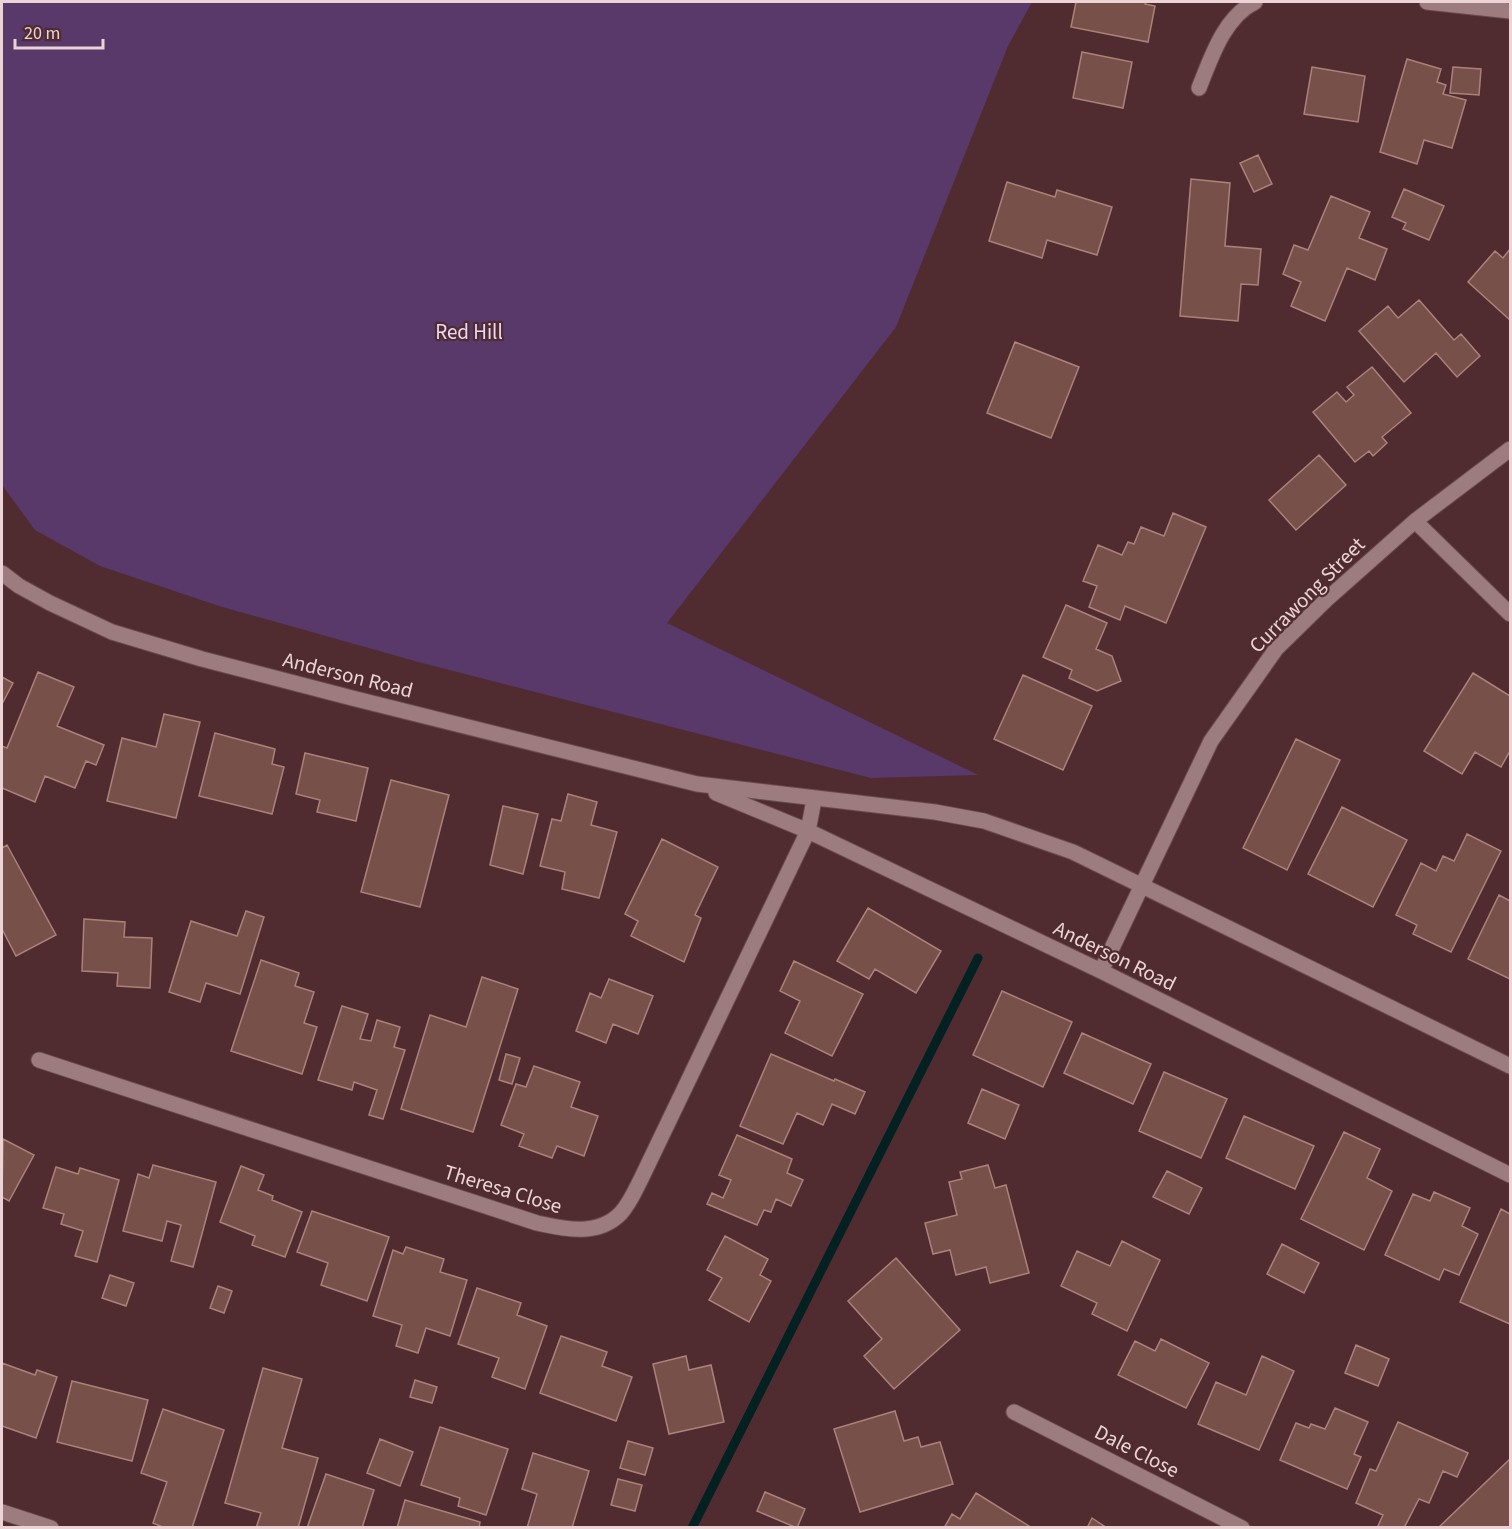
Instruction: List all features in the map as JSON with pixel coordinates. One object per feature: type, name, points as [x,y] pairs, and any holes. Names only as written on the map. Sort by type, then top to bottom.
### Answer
[{"type":"street","points":[[1199,88],[1220,37],[1247,6],[1256,2]]},
{"type":"street","points":[[1427,2],[1510,11]]},
{"type":"street","name":"Currawong Street","points":[[1101,971],[1211,741],[1276,649],[1326,600],[1414,521],[1510,449]]},
{"type":"street","points":[[1414,521],[1510,614]]},
{"type":"street","name":"Anderson Road","points":[[2,573],[19,586],[69,613],[112,632],[352,698],[697,784],[814,800],[934,812],[984,821],[1073,852],[1510,1066]]},
{"type":"street","name":"Anderson Road","points":[[697,784],[808,831],[1101,971],[1510,1175]]},
{"type":"street","name":"Theresa Close","points":[[39,1060],[537,1223],[564,1229],[587,1230],[612,1220],[629,1202],[808,831],[814,800]]},
{"type":"street","name":"Dale Close","points":[[1014,1413],[1242,1527]]},
{"type":"street","points":[[2,1512],[51,1527]]},
{"type":"green space","name":"Red Hill","points":[[2,2],[1032,2],[1008,46],[896,327],[667,623],[978,775],[871,778],[422,663],[219,606],[100,566],[35,530],[2,485]]},
{"type":"building","points":[[1076,2],[1146,2],[1145,4],[1155,6],[1148,42],[1071,27]]},
{"type":"building","points":[[1082,52],[1132,62],[1123,108],[1073,98]]},
{"type":"building","points":[[1407,59],[1441,69],[1437,82],[1446,85],[1443,94],[1466,100],[1452,148],[1424,140],[1417,164],[1380,152]]},
{"type":"building","points":[[1312,67],[1365,76],[1358,122],[1304,114]]},
{"type":"building","points":[[1453,67],[1481,69],[1479,95],[1450,93]]},
{"type":"building","points":[[1258,155],[1272,184],[1254,192],[1240,163]]},
{"type":"building","points":[[1191,179],[1230,183],[1225,246],[1261,249],[1258,285],[1241,284],[1238,321],[1180,316]]},
{"type":"building","points":[[1007,182],[1055,197],[1057,190],[1112,207],[1097,255],[1047,240],[1042,258],[989,241]]},
{"type":"building","points":[[1404,189],[1444,206],[1429,240],[1403,229],[1406,223],[1392,217]]},
{"type":"building","points":[[1331,196],[1370,212],[1359,238],[1387,249],[1375,280],[1347,268],[1325,321],[1291,306],[1301,282],[1283,274],[1294,245],[1308,250]]},
{"type":"building","points":[[1510,249],[1510,320],[1468,282],[1495,251],[1503,258]]},
{"type":"building","points":[[1419,300],[1454,340],[1461,334],[1480,356],[1457,377],[1436,353],[1404,382],[1359,331],[1388,306],[1398,318]]},
{"type":"building","points":[[1015,342],[1079,367],[1051,438],[987,413]]},
{"type":"building","points":[[1372,367],[1411,413],[1382,437],[1387,443],[1373,456],[1369,451],[1355,462],[1313,412],[1337,392],[1346,402],[1354,395],[1347,387]]},
{"type":"building","points":[[1319,455],[1346,485],[1296,530],[1269,500]]},
{"type":"building","points":[[1173,513],[1206,527],[1166,623],[1125,606],[1120,620],[1089,607],[1097,586],[1083,581],[1098,545],[1122,555],[1128,542],[1134,544],[1141,527],[1164,536]]},
{"type":"building","points":[[1066,605],[1107,623],[1096,649],[1112,656],[1121,681],[1097,691],[1069,678],[1072,670],[1043,657]]},
{"type":"building","points":[[38,672],[74,687],[57,726],[104,745],[96,765],[86,761],[75,788],[45,776],[35,802],[2,788],[2,746],[7,748]]},
{"type":"building","points":[[1473,673],[1510,696],[1510,751],[1501,767],[1475,752],[1462,774],[1424,751]]},
{"type":"building","points":[[1023,675],[1092,706],[1063,770],[994,739]]},
{"type":"building","points":[[2,677],[13,683],[2,704]]},
{"type":"building","points":[[164,714],[200,722],[176,818],[107,801],[122,738],[156,747]]},
{"type":"building","points":[[215,733],[275,749],[272,764],[284,767],[272,814],[199,796]]},
{"type":"building","points":[[1296,739],[1340,760],[1287,870],[1243,848]]},
{"type":"building","points":[[305,753],[368,768],[356,821],[317,812],[320,800],[296,794]]},
{"type":"building","points":[[391,780],[449,795],[420,907],[361,892]]},
{"type":"building","points":[[568,794],[597,802],[591,825],[617,832],[599,898],[562,889],[565,872],[540,866],[552,819],[561,821]]},
{"type":"building","points":[[503,806],[538,814],[523,874],[490,865]]},
{"type":"building","points":[[1342,807],[1407,840],[1373,907],[1308,874]]},
{"type":"building","points":[[1467,834],[1501,851],[1451,952],[1413,934],[1417,925],[1396,915],[1421,863],[1436,871],[1443,856],[1454,861]]},
{"type":"building","points":[[662,839],[718,867],[695,915],[701,918],[684,962],[631,936],[638,921],[625,914]]},
{"type":"building","points":[[7,845],[56,935],[16,956],[2,929],[2,848]]},
{"type":"building","points":[[1499,895],[1510,901],[1510,979],[1468,959]]},
{"type":"building","points":[[868,908],[941,951],[916,993],[875,969],[869,979],[837,961]]},
{"type":"building","points":[[246,911],[264,917],[240,994],[206,983],[200,1002],[169,992],[191,921],[237,936]]},
{"type":"building","points":[[84,919],[125,922],[124,937],[152,938],[150,988],[117,986],[118,973],[82,971]]},
{"type":"building","points":[[261,960],[299,973],[295,986],[314,992],[304,1023],[317,1027],[302,1074],[231,1051]]},
{"type":"building","points":[[794,961],[863,994],[832,1056],[785,1033],[800,1001],[780,991]]},
{"type":"building","points":[[482,977],[518,989],[473,1132],[401,1109],[430,1015],[466,1027]]},
{"type":"building","points":[[609,979],[653,996],[638,1034],[613,1024],[606,1043],[576,1031],[590,993],[601,998]]},
{"type":"building","points":[[1002,991],[1072,1022],[1043,1087],[973,1055]]},
{"type":"building","points":[[342,1006],[368,1014],[360,1039],[371,1041],[377,1020],[400,1027],[394,1047],[405,1050],[383,1119],[369,1115],[377,1090],[354,1082],[352,1090],[318,1080]]},
{"type":"building","points":[[1082,1033],[1151,1064],[1133,1104],[1064,1073]]},
{"type":"building","points":[[506,1054],[520,1058],[512,1084],[499,1080]]},
{"type":"building","points":[[771,1054],[865,1092],[855,1114],[832,1104],[823,1125],[797,1113],[783,1144],[740,1126]]},
{"type":"building","points":[[534,1066],[580,1082],[571,1107],[598,1116],[584,1156],[557,1146],[552,1158],[519,1146],[524,1134],[501,1125],[516,1084],[526,1087]]},
{"type":"building","points":[[1164,1072],[1227,1099],[1201,1158],[1139,1131]]},
{"type":"building","points":[[982,1089],[1019,1105],[1005,1139],[968,1123]]},
{"type":"building","points":[[1244,1116],[1314,1146],[1295,1189],[1226,1158]]},
{"type":"building","points":[[1344,1132],[1380,1149],[1367,1178],[1392,1191],[1364,1250],[1301,1219]]},
{"type":"building","points":[[737,1135],[792,1159],[787,1173],[803,1180],[791,1206],[776,1199],[771,1212],[764,1210],[757,1225],[707,1204],[712,1193],[723,1198],[731,1180],[719,1175]]},
{"type":"building","points":[[3,1139],[34,1155],[9,1201],[2,1197]]},
{"type":"building","points":[[153,1165],[216,1182],[193,1267],[171,1261],[181,1225],[167,1221],[162,1241],[123,1231],[138,1174],[149,1178]]},
{"type":"building","points":[[988,1165],[995,1188],[1006,1185],[1029,1273],[990,1283],[986,1267],[956,1275],[950,1250],[933,1254],[925,1223],[957,1215],[949,1182],[962,1179],[960,1172]]},
{"type":"building","points":[[241,1166],[264,1175],[258,1190],[273,1196],[272,1200],[302,1212],[285,1257],[252,1245],[255,1236],[220,1222]]},
{"type":"building","points":[[56,1167],[78,1174],[80,1168],[119,1180],[97,1262],[75,1256],[83,1231],[61,1224],[64,1214],[43,1208]]},
{"type":"building","points":[[1167,1171],[1202,1188],[1189,1214],[1153,1197]]},
{"type":"building","points":[[1434,1192],[1470,1208],[1462,1226],[1478,1234],[1459,1275],[1444,1269],[1439,1280],[1385,1255],[1413,1194],[1430,1201]]},
{"type":"building","points":[[1501,1209],[1510,1214],[1510,1324],[1460,1302]]},
{"type":"building","points":[[312,1211],[389,1237],[367,1301],[321,1285],[328,1263],[297,1252]]},
{"type":"building","points":[[725,1236],[768,1259],[760,1275],[771,1281],[749,1322],[709,1300],[722,1278],[707,1270]]},
{"type":"building","points":[[1122,1241],[1160,1260],[1127,1331],[1092,1314],[1097,1303],[1061,1286],[1077,1251],[1110,1266]]},
{"type":"building","points":[[1282,1244],[1319,1263],[1304,1293],[1267,1274]]},
{"type":"building","points":[[406,1247],[444,1259],[440,1272],[467,1280],[450,1336],[426,1328],[418,1353],[396,1346],[402,1325],[373,1316],[393,1250],[403,1254]]},
{"type":"building","points":[[896,1258],[960,1330],[894,1389],[864,1356],[882,1339],[848,1301]]},
{"type":"building","points":[[110,1275],[134,1283],[126,1306],[102,1298]]},
{"type":"building","points":[[218,1286],[232,1291],[224,1313],[210,1308]]},
{"type":"building","points":[[477,1288],[521,1303],[517,1315],[547,1326],[525,1389],[492,1377],[499,1358],[458,1344]]},
{"type":"building","points":[[561,1336],[607,1352],[602,1366],[632,1377],[616,1421],[540,1393]]},
{"type":"building","points":[[1161,1339],[1209,1363],[1186,1408],[1118,1375],[1135,1341],[1155,1351]]},
{"type":"building","points":[[1356,1345],[1389,1359],[1378,1386],[1345,1373]]},
{"type":"building","points":[[686,1356],[689,1370],[711,1365],[724,1422],[669,1434],[653,1364]]},
{"type":"building","points":[[1262,1356],[1294,1371],[1259,1450],[1198,1424],[1216,1382],[1246,1395]]},
{"type":"building","points":[[2,1363],[35,1375],[37,1370],[57,1377],[36,1438],[2,1426]]},
{"type":"building","points":[[263,1368],[302,1379],[282,1448],[318,1458],[298,1528],[256,1528],[261,1513],[225,1503]]},
{"type":"building","points":[[415,1380],[437,1387],[432,1403],[410,1397]]},
{"type":"building","points":[[72,1381],[148,1400],[132,1461],[57,1442]]},
{"type":"building","points":[[1335,1408],[1368,1422],[1354,1454],[1361,1457],[1347,1489],[1280,1460],[1296,1423],[1309,1428],[1311,1424],[1325,1429]]},
{"type":"building","points":[[163,1409],[224,1430],[192,1528],[165,1528],[153,1523],[167,1482],[141,1473]]},
{"type":"building","points":[[895,1411],[904,1441],[918,1437],[921,1447],[940,1442],[953,1484],[860,1512],[834,1429]]},
{"type":"building","points":[[1398,1422],[1468,1453],[1457,1477],[1443,1471],[1429,1503],[1419,1499],[1404,1528],[1377,1528],[1383,1515],[1356,1503],[1370,1469],[1376,1471]]},
{"type":"building","points":[[440,1427],[508,1449],[486,1515],[458,1506],[460,1498],[421,1485]]},
{"type":"building","points":[[380,1439],[413,1452],[400,1486],[367,1473]]},
{"type":"building","points":[[628,1441],[653,1448],[645,1475],[620,1468]]},
{"type":"building","points":[[533,1453],[589,1471],[572,1528],[527,1528],[537,1494],[522,1489]]},
{"type":"building","points":[[1510,1459],[1510,1528],[1438,1528]]},
{"type":"building","points":[[326,1474],[374,1490],[362,1528],[307,1528]]},
{"type":"building","points":[[618,1479],[642,1485],[635,1511],[611,1505]]},
{"type":"building","points":[[765,1492],[805,1509],[797,1528],[757,1511]]},
{"type":"building","points":[[976,1493],[1029,1526],[1028,1528],[944,1528],[952,1514],[960,1519]]},
{"type":"building","points":[[405,1500],[480,1522],[479,1528],[397,1528]]},
{"type":"building","points":[[1092,1518],[1107,1528],[1087,1528]]},
{"type":"waterway","points":[[692,1528],[978,958]]}]
